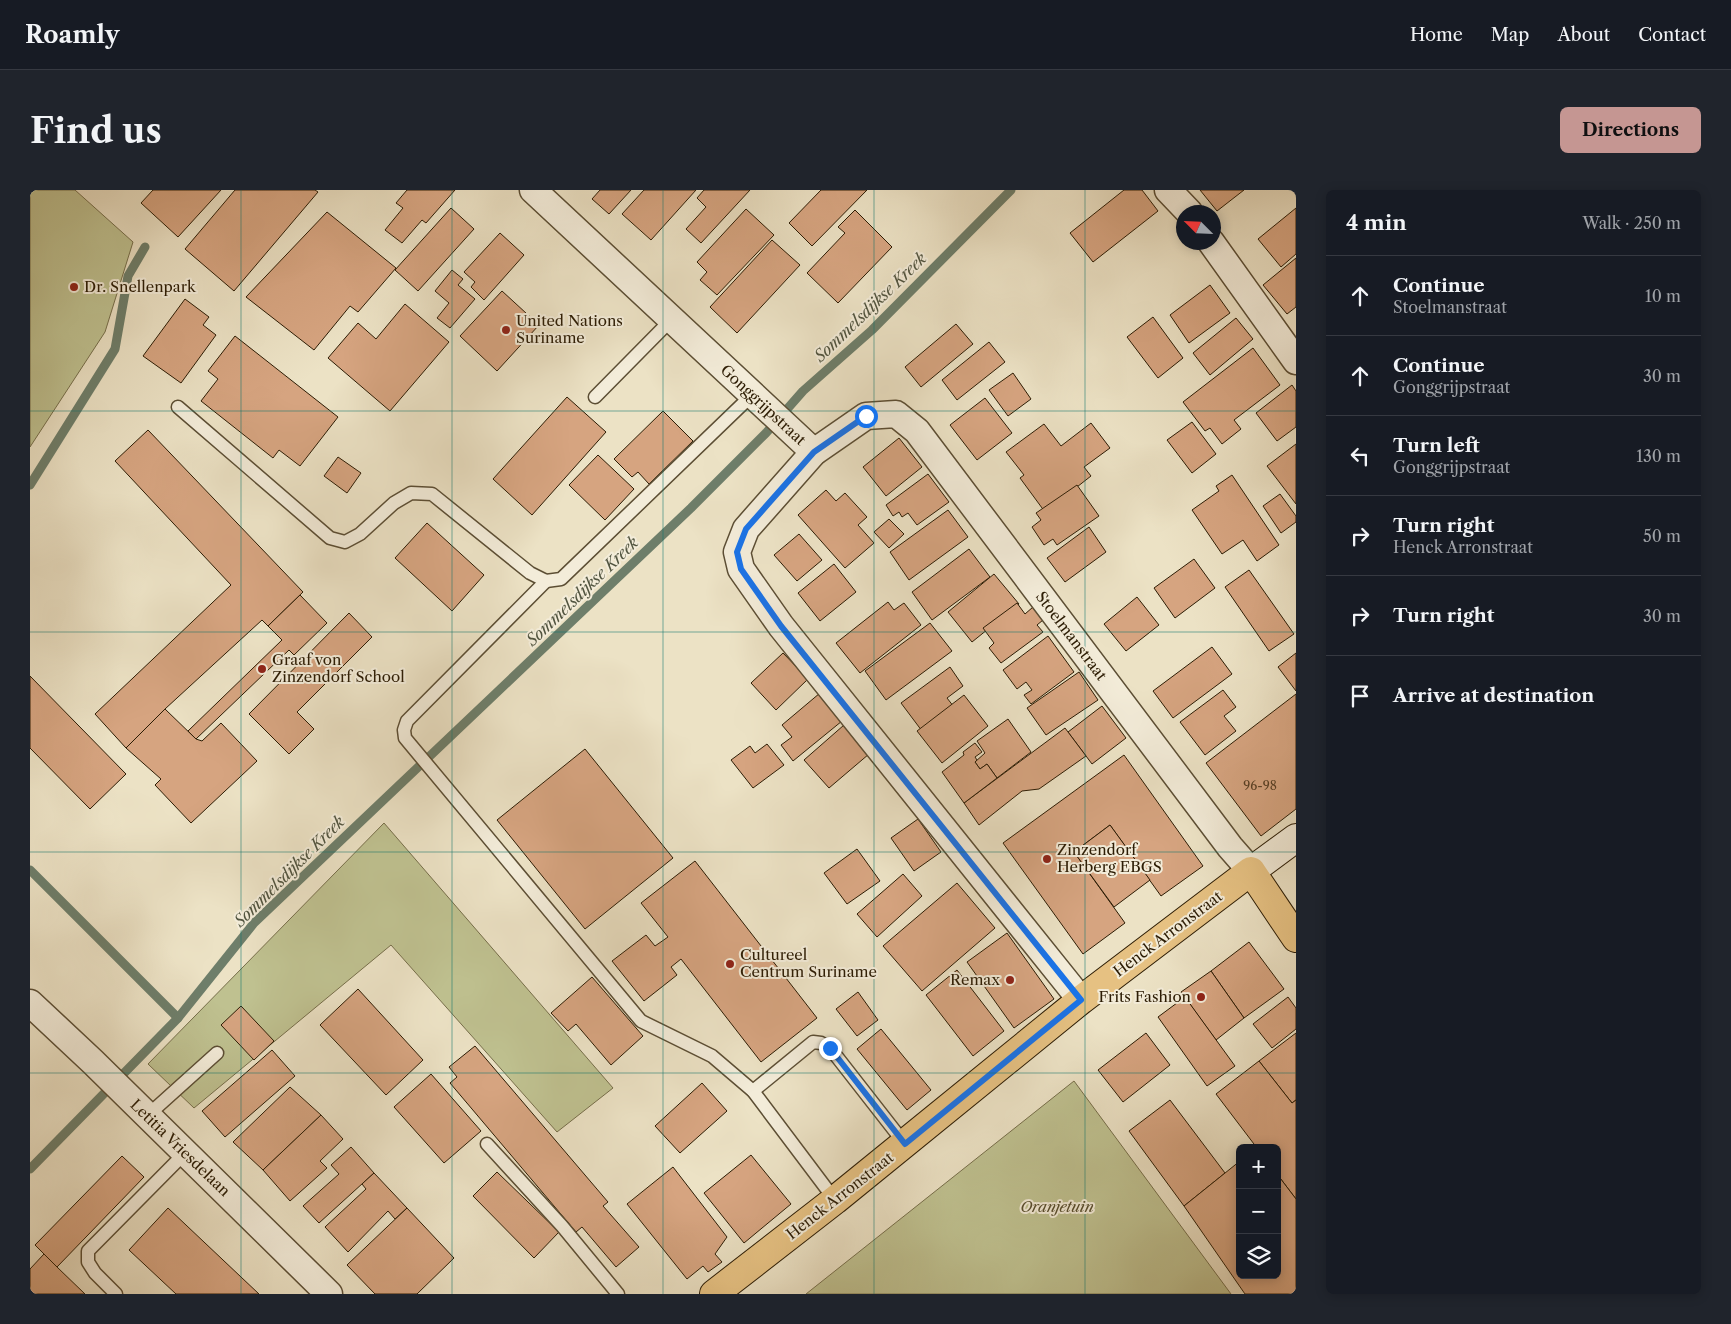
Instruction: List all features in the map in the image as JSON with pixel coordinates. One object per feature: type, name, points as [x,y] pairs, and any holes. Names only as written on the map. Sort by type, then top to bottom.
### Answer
[{"type":"main road","name":"Henck Arronstraat","points":[[714,1294],[836,1200],[1081,1000],[1296,838]]},
{"type":"main road","name":"Stoelmanstraat","points":[[1251,871],[1296,938]]},
{"type":"street","name":"Gonggrijpstraat","points":[[533,190],[805,444],[746,529],[737,552],[741,569],[781,626],[1081,1000]]},
{"type":"street","points":[[1168,190],[1182,205]]},
{"type":"street","points":[[1217,250],[1296,361]]},
{"type":"street","name":"Stoelmanstraat","points":[[805,444],[866,416],[896,414],[917,431],[1230,847],[1251,871]]},
{"type":"street","name":"Letitia Vriesdelaan","points":[[30,1003],[93,1062],[329,1294]]},
{"type":"lane","points":[[595,397],[671,320]]},
{"type":"lane","points":[[178,407],[330,538],[345,542],[360,534],[394,503],[411,493],[432,494],[530,573],[546,581],[561,579],[755,398]]},
{"type":"lane","points":[[546,581],[407,721],[404,730],[405,738],[641,1021],[712,1056],[753,1091],[836,1200]]},
{"type":"lane","points":[[753,1091],[813,1042],[821,1043],[830,1048],[905,1144]]},
{"type":"lane","points":[[141,1110],[217,1053]]},
{"type":"lane","points":[[487,1144],[562,1226],[618,1294]]},
{"type":"lane","points":[[116,1294],[95,1273],[88,1262],[88,1251],[185,1153]]},
{"type":"green space","name":"Dr. Snellenpark","points":[[30,190],[75,190],[133,242],[105,332],[30,447]]},
{"type":"green space","points":[[384,823],[613,1088],[557,1132],[391,945],[194,1108],[148,1064]]},
{"type":"green space","name":"Oranjetuin","points":[[1074,1081],[1231,1294],[806,1294]]},
{"type":"building","points":[[153,190],[221,190],[178,237],[141,203]]},
{"type":"building","points":[[235,190],[315,190],[318,192],[234,291],[185,249]]},
{"type":"building","points":[[407,190],[455,190],[426,223],[422,220],[402,243],[385,230],[403,208],[396,203]]},
{"type":"building","points":[[600,190],[631,190],[609,214],[592,199]]},
{"type":"building","points":[[644,190],[696,190],[651,240],[622,214]]},
{"type":"building","points":[[704,190],[750,190],[701,243],[686,229],[706,207],[697,198]]},
{"type":"building","points":[[821,190],[867,190],[812,246],[789,223]]},
{"type":"building","points":[[1124,190],[1142,190],[1158,211],[1093,262],[1070,233]]},
{"type":"building","points":[[1200,190],[1244,190],[1221,208],[1221,205],[1212,205]]},
{"type":"building","points":[[451,208],[474,229],[418,291],[395,270]]},
{"type":"building","points":[[1296,208],[1296,254],[1281,267],[1258,239]]},
{"type":"building","points":[[746,209],[774,235],[717,295],[700,280],[707,272],[697,262]]},
{"type":"building","points":[[855,210],[892,247],[838,303],[807,273],[845,233],[838,227]]},
{"type":"building","points":[[327,212],[396,268],[358,312],[350,306],[314,350],[246,297]]},
{"type":"building","points":[[500,233],[524,255],[484,300],[471,287],[475,282],[464,272]]},
{"type":"building","points":[[772,240],[800,265],[737,333],[710,307]]},
{"type":"building","points":[[1296,258],[1296,307],[1287,314],[1263,285]]},
{"type":"building","points":[[452,270],[463,279],[458,285],[475,299],[450,328],[437,318],[449,303],[435,291]]},
{"type":"building","points":[[1210,285],[1230,313],[1189,343],[1170,315]]},
{"type":"building","points":[[502,291],[539,325],[497,371],[460,336]]},
{"type":"building","points":[[185,299],[209,317],[203,325],[216,335],[181,383],[143,356]]},
{"type":"building","points":[[405,304],[449,342],[390,411],[328,358],[358,323],[376,339]]},
{"type":"building","points":[[1153,317],[1183,358],[1158,378],[1127,337]]},
{"type":"building","points":[[1236,318],[1253,339],[1210,375],[1193,353]]},
{"type":"building","points":[[956,324],[973,344],[921,387],[905,367]]},
{"type":"building","points":[[235,336],[338,417],[300,466],[279,450],[273,458],[201,401],[218,379],[208,371]]},
{"type":"building","points":[[989,342],[1005,362],[957,400],[942,380]]},
{"type":"building","points":[[1253,348],[1280,385],[1234,420],[1241,429],[1222,444],[1210,428],[1205,431],[1183,402]]},
{"type":"building","points":[[1013,373],[1031,399],[1008,416],[989,390]]},
{"type":"building","points":[[1292,385],[1296,391],[1296,427],[1277,441],[1256,413]]},
{"type":"building","points":[[567,397],[606,432],[532,515],[493,479]]},
{"type":"building","points":[[985,398],[1012,433],[977,460],[950,425]]},
{"type":"building","points":[[663,411],[693,441],[649,484],[638,472],[632,477],[614,459]]},
{"type":"building","points":[[1192,422],[1216,454],[1192,473],[1167,440]]},
{"type":"building","points":[[1091,423],[1110,448],[1084,467],[1091,476],[1045,512],[1020,478],[1024,475],[1006,452],[1044,424],[1061,446]]},
{"type":"building","points":[[148,430],[303,592],[268,626],[262,620],[165,709],[126,748],[95,714],[231,585],[115,461]]},
{"type":"building","points":[[899,438],[922,467],[886,496],[863,467]]},
{"type":"building","points":[[1296,444],[1296,504],[1267,466]]},
{"type":"building","points":[[598,455],[634,489],[605,520],[569,485]]},
{"type":"building","points":[[338,457],[361,473],[347,493],[324,476]]},
{"type":"building","points":[[928,474],[949,502],[917,525],[908,513],[902,517],[899,512],[893,516],[886,505]]},
{"type":"building","points":[[1232,475],[1279,545],[1257,561],[1243,540],[1222,554],[1192,510],[1219,491],[1216,486]]},
{"type":"building","points":[[1077,485],[1099,516],[1057,545],[1053,539],[1044,545],[1032,527],[1041,520],[1036,513]]},
{"type":"building","points":[[826,490],[836,501],[845,493],[867,517],[858,525],[874,543],[845,568],[798,515]]},
{"type":"building","points":[[1280,494],[1296,516],[1296,522],[1281,533],[1263,506]]},
{"type":"building","points":[[948,510],[968,537],[909,580],[890,552]]},
{"type":"building","points":[[889,519],[904,534],[889,548],[874,532]]},
{"type":"building","points":[[427,523],[484,575],[452,611],[395,558]]},
{"type":"building","points":[[1089,527],[1106,552],[1065,582],[1047,558]]},
{"type":"building","points":[[799,534],[822,560],[797,581],[774,555]]},
{"type":"building","points":[[969,549],[990,577],[932,620],[912,592]]},
{"type":"building","points":[[1194,559],[1215,588],[1175,618],[1154,588]]},
{"type":"building","points":[[834,564],[856,592],[820,621],[798,593]]},
{"type":"building","points":[[1249,570],[1294,634],[1269,651],[1225,587]]},
{"type":"building","points":[[994,574],[1019,604],[972,642],[948,612]]},
{"type":"building","points":[[300,595],[327,623],[294,655],[289,650],[196,739],[188,731],[282,640],[268,626]]},
{"type":"building","points":[[1137,597],[1159,625],[1126,651],[1104,624]]},
{"type":"building","points":[[888,602],[894,610],[904,603],[921,625],[860,673],[836,643]]},
{"type":"building","points":[[1017,603],[1025,614],[1033,607],[1043,620],[1037,625],[1043,632],[1001,663],[989,648],[994,643],[983,628]]},
{"type":"building","points":[[349,613],[372,637],[297,712],[314,729],[289,754],[249,714]]},
{"type":"building","points":[[930,623],[952,651],[886,700],[865,671]]},
{"type":"building","points":[[1048,636],[1074,672],[1031,704],[1024,695],[1032,690],[1026,682],[1017,689],[1003,670]]},
{"type":"building","points":[[1212,647],[1232,674],[1173,718],[1153,691]]},
{"type":"building","points":[[783,653],[808,679],[776,710],[751,683]]},
{"type":"building","points":[[1296,653],[1296,691],[1278,667]]},
{"type":"building","points":[[950,667],[963,686],[947,698],[954,707],[922,731],[901,703]]},
{"type":"building","points":[[1079,672],[1098,700],[1046,735],[1027,708]]},
{"type":"building","points":[[30,676],[126,774],[90,809],[30,748]]},
{"type":"building","points":[[1223,690],[1236,707],[1224,716],[1236,731],[1205,755],[1180,722]]},
{"type":"building","points":[[820,693],[842,721],[793,761],[781,745],[792,737],[782,725]]},
{"type":"building","points":[[1296,694],[1296,809],[1261,836],[1206,763]]},
{"type":"building","points":[[964,695],[988,726],[942,763],[917,731]]},
{"type":"building","points":[[1102,706],[1126,738],[1092,764],[1068,732]]},
{"type":"building","points":[[165,709],[196,739],[202,741],[221,723],[257,761],[191,823],[155,785],[161,779],[126,748]]},
{"type":"building","points":[[1008,719],[1031,752],[997,778],[987,764],[980,769],[975,762],[985,753],[977,741]]},
{"type":"building","points":[[844,725],[869,754],[829,788],[804,760]]},
{"type":"building","points":[[1065,728],[1086,756],[1039,789],[1022,791],[979,825],[964,803]]},
{"type":"building","points":[[975,743],[982,752],[975,757],[977,760],[975,762],[980,769],[987,764],[997,778],[964,803],[942,772],[964,755],[963,752]]},
{"type":"building","points":[[767,744],[784,765],[753,788],[731,760],[750,746],[755,753]]},
{"type":"building","points":[[585,749],[673,858],[585,929],[497,820]]},
{"type":"building","name":"Zinzendorf Herberg EBGS","points":[[1124,755],[1203,866],[1161,896],[1110,825],[1074,852],[1125,923],[1083,954],[1003,843]]},
{"type":"building","points":[[918,819],[941,852],[914,871],[891,838]]},
{"type":"building","points":[[1110,825],[1150,880],[1114,907],[1074,852]]},
{"type":"building","points":[[857,849],[880,881],[847,904],[824,873]]},
{"type":"building","name":"Cultureel Centrum Suriname","points":[[695,861],[817,1018],[761,1062],[681,959],[671,967],[677,975],[644,1001],[612,961],[646,935],[655,946],[668,937],[641,903]]},
{"type":"building","points":[[903,874],[922,896],[877,937],[857,914]]},
{"type":"building","points":[[957,883],[995,928],[922,991],[883,946]]},
{"type":"building","name":"Remax","points":[[1007,933],[1054,999],[1014,1028],[967,962]]},
{"type":"building","points":[[1249,942],[1284,989],[1244,1018],[1211,971]]},
{"type":"building","points":[[957,970],[1004,1031],[973,1056],[926,995]]},
{"type":"building","points":[[1211,971],[1244,1018],[1216,1040],[1181,992]]},
{"type":"building","points":[[592,977],[643,1036],[611,1065],[576,1024],[568,1031],[551,1013]]},
{"type":"building","points":[[358,989],[423,1060],[386,1095],[320,1025]]},
{"type":"building","points":[[858,992],[878,1020],[857,1036],[836,1009]]},
{"type":"building","points":[[1185,997],[1235,1066],[1207,1086],[1158,1017]]},
{"type":"building","points":[[1288,997],[1296,1008],[1296,1029],[1272,1048],[1253,1024]]},
{"type":"building","points":[[241,1006],[274,1041],[254,1060],[221,1025]]},
{"type":"building","points":[[881,1029],[931,1090],[907,1110],[857,1049]]},
{"type":"building","points":[[1146,1033],[1170,1065],[1123,1102],[1098,1070]]},
{"type":"building","points":[[1296,1033],[1296,1100],[1292,1103],[1259,1061]]},
{"type":"building","points":[[475,1046],[608,1202],[603,1206],[639,1247],[616,1267],[582,1227],[576,1232],[450,1083],[457,1077],[449,1067]]},
{"type":"building","points":[[272,1050],[295,1076],[225,1137],[202,1111]]},
{"type":"building","points":[[1259,1061],[1292,1103],[1296,1100],[1296,1199],[1281,1179],[1281,1144],[1254,1144],[1216,1094]]},
{"type":"building","points":[[431,1074],[481,1131],[444,1163],[394,1107]]},
{"type":"building","points":[[702,1083],[727,1111],[680,1153],[655,1126]]},
{"type":"building","points":[[290,1087],[321,1115],[263,1170],[233,1142]]},
{"type":"building","points":[[1170,1100],[1225,1173],[1184,1206],[1129,1131]]},
{"type":"building","points":[[321,1115],[343,1139],[320,1161],[327,1168],[290,1201],[263,1170]]},
{"type":"building","points":[[351,1147],[374,1173],[319,1223],[303,1206],[339,1174],[331,1165]]},
{"type":"building","points":[[751,1155],[791,1204],[744,1243],[704,1193]]},
{"type":"building","points":[[122,1156],[144,1177],[57,1267],[35,1245]]},
{"type":"building","points":[[1236,1164],[1236,1279],[1281,1279],[1281,1179],[1296,1199],[1296,1294],[1245,1294],[1184,1206]]},
{"type":"building","points":[[673,1167],[727,1237],[715,1254],[722,1262],[708,1272],[703,1266],[687,1279],[627,1204]]},
{"type":"building","points":[[497,1172],[559,1232],[534,1258],[473,1196]]},
{"type":"building","points":[[374,1173],[407,1208],[395,1219],[388,1211],[348,1252],[325,1227],[366,1189],[362,1184]]},
{"type":"building","points":[[168,1208],[259,1294],[176,1294],[129,1250]]},
{"type":"building","points":[[407,1208],[454,1258],[417,1294],[375,1294],[347,1265]]},
{"type":"building","points":[[44,1254],[85,1294],[34,1294],[30,1290],[30,1269]]},
{"type":"waterway","name":"Sommelsdijkse Kreek","points":[[30,1169],[178,1018],[254,923],[691,508],[766,433],[803,391],[872,330],[1011,190]]},
{"type":"waterway","points":[[30,485],[115,349],[128,276],[145,247]]},
{"type":"waterway","points":[[30,870],[178,1018]]},
{"type":"place","name":"Dr. Snellenpark","points":[[74,287]]},
{"type":"place","name":"United Nations Suriname","points":[[506,330]]},
{"type":"place","name":"Graaf von Zinzendorf School","points":[[262,669]]},
{"type":"place","name":"Zinzendorf Herberg EBGS","points":[[1047,859]]},
{"type":"place","name":"Cultureel Centrum Suriname","points":[[730,964]]},
{"type":"place","name":"Remax","points":[[1010,980]]},
{"type":"place","name":"Frits Fashion","points":[[1201,997]]},
{"type":"route","points":[[830,1048],[905,1144],[1081,1000],[781,626],[741,569],[737,552],[746,529],[814,452],[866,416]]}]
